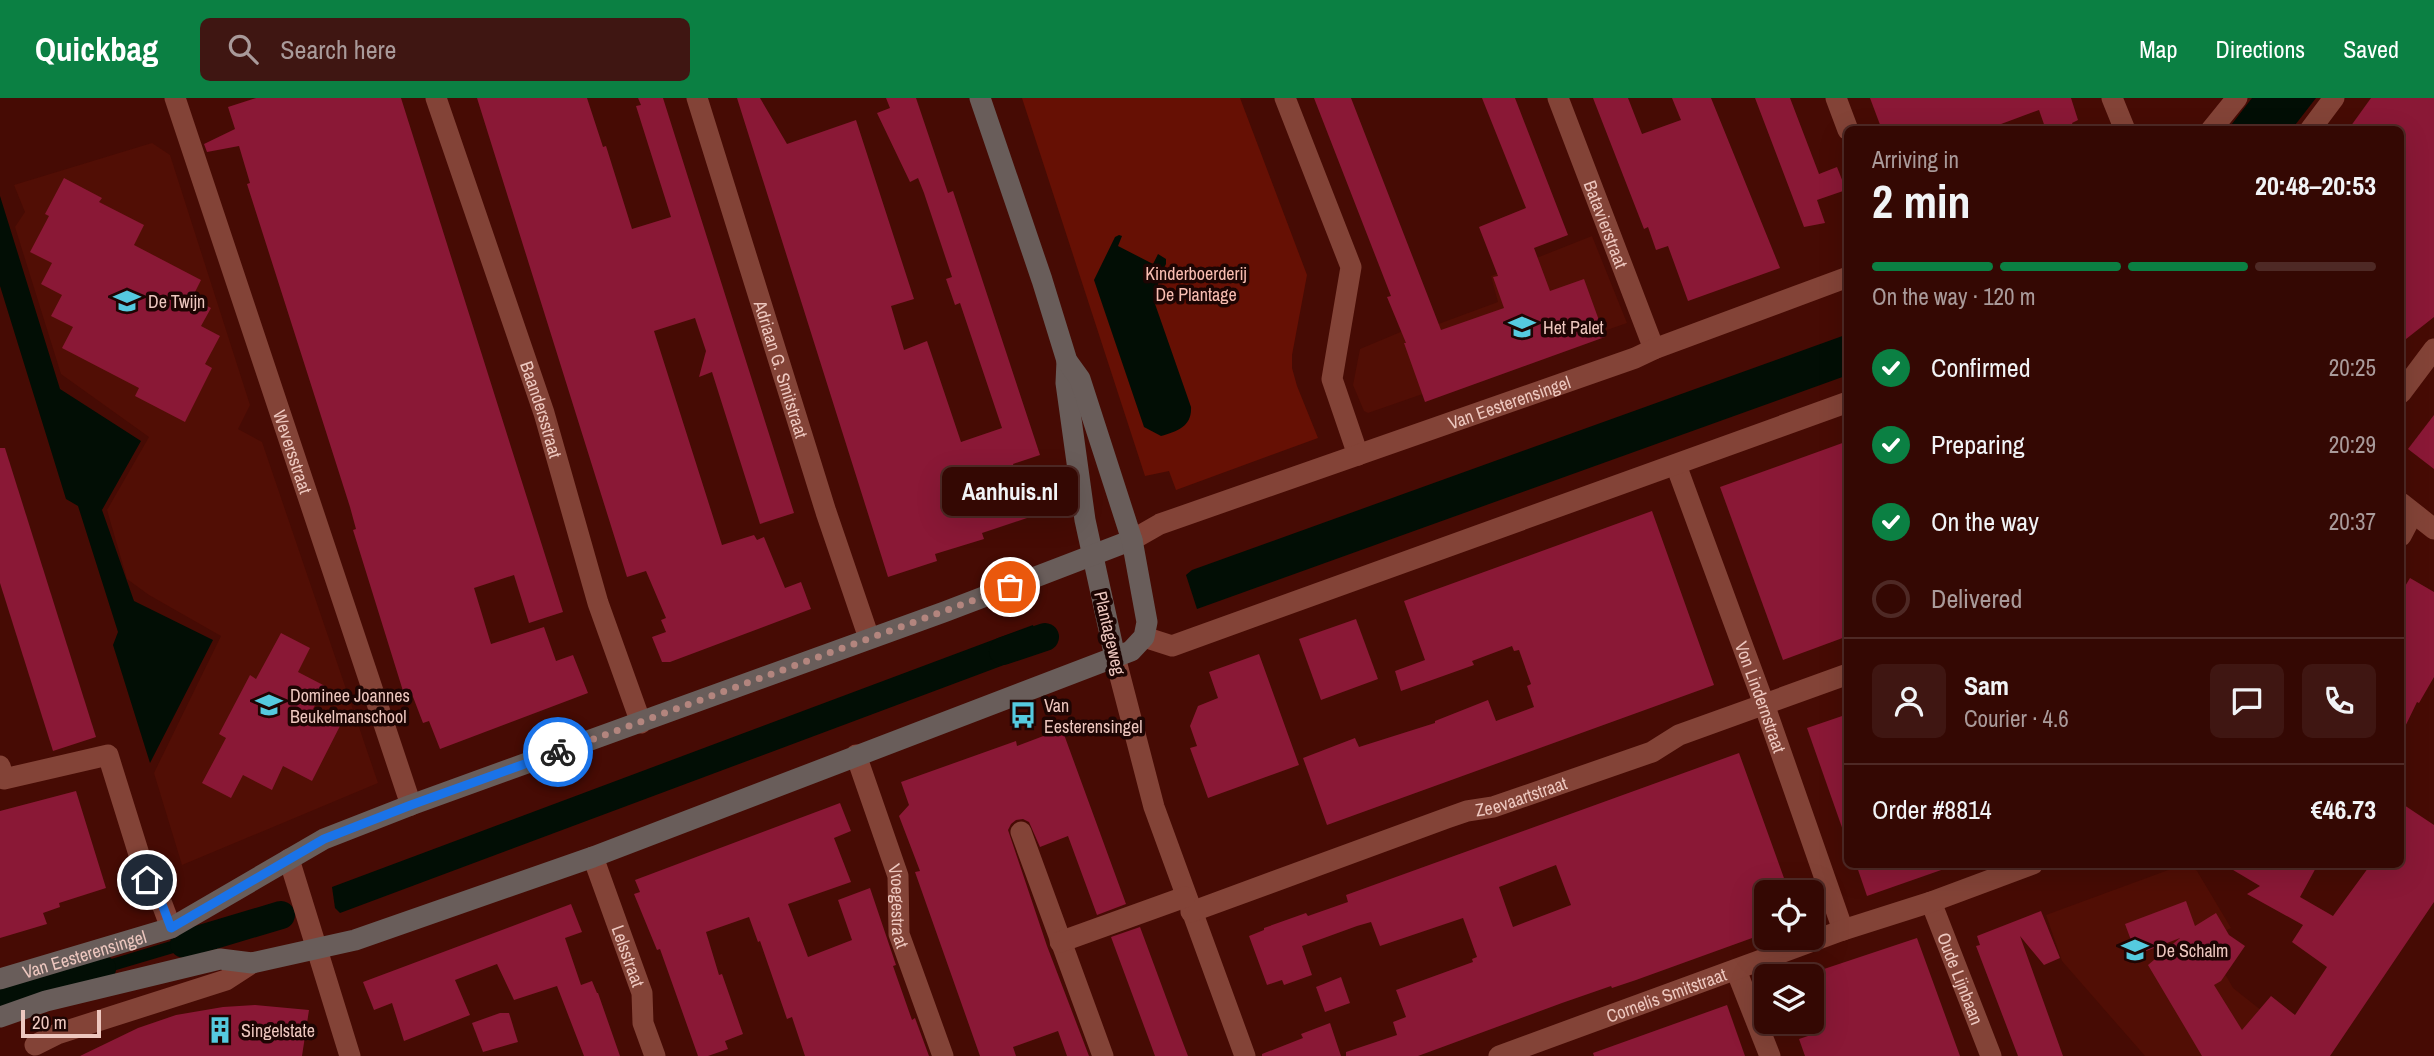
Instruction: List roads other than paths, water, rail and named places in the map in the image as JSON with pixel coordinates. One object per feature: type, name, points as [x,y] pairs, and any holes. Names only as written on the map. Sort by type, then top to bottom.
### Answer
[{"type":"street","name":"Weversstraat","points":[[175,98],[411,805]]},
{"type":"street","name":"Baandersstraat","points":[[436,98],[544,413],[598,603],[641,723]]},
{"type":"street","name":"Adriaan G. Smitstraat","points":[[697,98],[826,512],[869,638]]},
{"type":"street","name":"Plantageweg","points":[[980,98],[1067,361],[1080,379],[1132,540],[1147,622],[1143,637]]},
{"type":"street","points":[[1285,98],[1351,267],[1332,379],[1358,455]]},
{"type":"street","name":"Batavierstraat","points":[[1558,98],[1654,349]]},
{"type":"street","points":[[1836,98],[1847,126]]},
{"type":"street","points":[[2112,98],[2122,126]]},
{"type":"street","points":[[2214,126],[2237,98]]},
{"type":"street","points":[[2313,126],[2334,98]]},
{"type":"street","name":"Van Eesterensingel","points":[[0,979],[171,928],[324,839],[411,805],[1092,556],[1132,540],[1160,524],[1622,363],[1844,278]]},
{"type":"street","points":[[2404,389],[2434,349]]},
{"type":"street","name":"Plantageweg","points":[[1067,361],[1066,383],[1092,556],[1115,657],[1154,807],[1244,1056]]},
{"type":"street","points":[[1143,637],[1172,646],[1844,403]]},
{"type":"street","name":"Von Lindernstraat","points":[[1676,465],[1843,930]]},
{"type":"street","points":[[2407,508],[2434,529]]},
{"type":"street","name":"Van Eesterensingel","points":[[0,1017],[46,1001],[220,958],[252,963],[355,940],[593,857],[1131,651],[1143,637]]},
{"type":"street","name":"Zeevaartstraat","points":[[1188,904],[1467,811],[1493,807],[1652,752],[1679,735],[1844,675]]},
{"type":"street","points":[[0,766],[4,779],[108,755],[147,880],[162,904],[171,928]]},
{"type":"street","name":"Vroegestraat","points":[[856,755],[898,876],[899,934],[943,1056]]},
{"type":"street","points":[[1021,832],[1103,1056]]},
{"type":"street","name":"Lelsstraat","points":[[593,857],[642,993],[643,1023],[655,1056]]},
{"type":"street","points":[[289,859],[350,1056]]},
{"type":"street","name":"Cornelis Smitstraat","points":[[1499,1056],[1843,930],[1931,902],[2022,868]]},
{"type":"street","name":"Oude Lijnbaan","points":[[1931,902],[1992,1056]]},
{"type":"street","points":[[1060,942],[1188,904]]},
{"type":"street","name":"Van Eesterensingel","points":[[36,1045],[57,1034],[226,980],[252,963]]},
{"type":"street","points":[[1736,970],[1770,1056]]},
{"type":"waterway","points":[[1003,651],[1045,637]]},
{"type":"waterway","points":[[184,944],[281,915]]},
{"type":"waterway","points":[[0,998],[102,969]]},
{"type":"place","name":"De Twijn","points":[[127,301]]},
{"type":"place","name":"Het Palet","points":[[1522,327]]},
{"type":"place","name":"Aanhuis.nl","points":[[1010,587]]},
{"type":"place","name":"Dominee Joannes Beukelmanschool","points":[[269,705]]},
{"type":"place","name":"Van Eesterensingel","points":[[1023,715]]},
{"type":"place","name":"De Schalm","points":[[2135,950]]},
{"type":"place","name":"Singelstate","points":[[220,1030]]},
{"type":"park label","name":"Kinderboerderij De Plantage","points":[[1196,283]]}]
